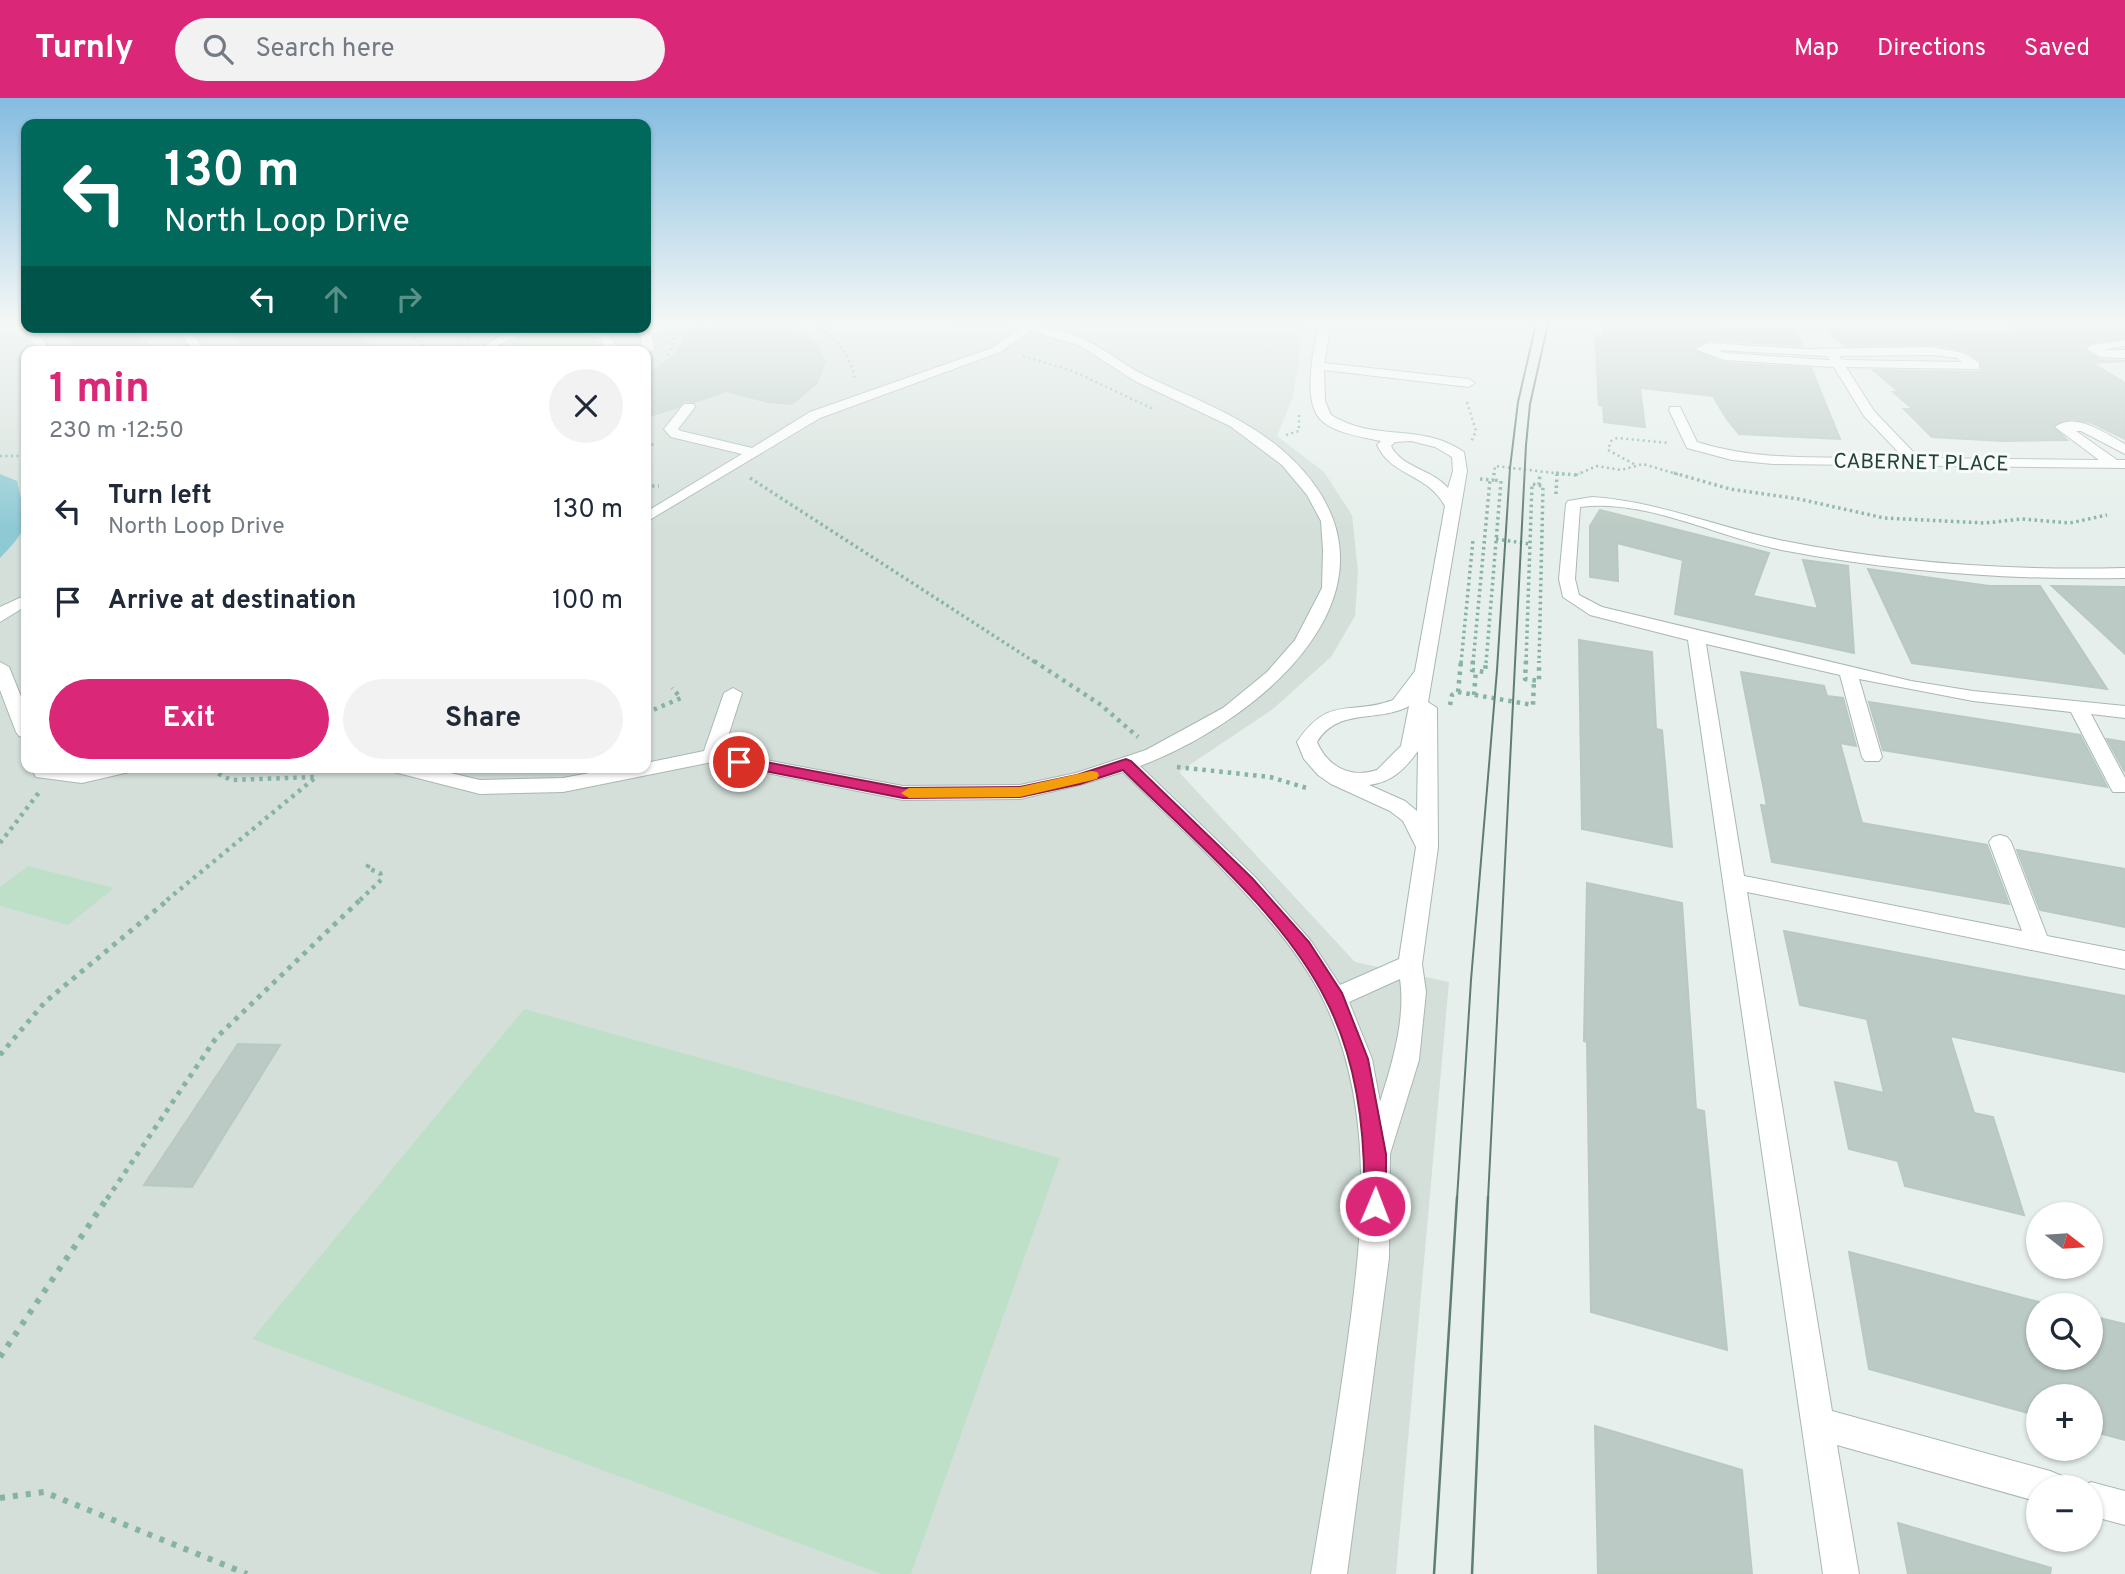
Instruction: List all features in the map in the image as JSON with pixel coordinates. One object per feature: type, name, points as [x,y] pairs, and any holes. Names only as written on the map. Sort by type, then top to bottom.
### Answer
[{"type":"street","points":[[651,515],[792,428],[836,406],[873,393]]},
{"type":"street","points":[[651,768],[712,756],[903,793],[1020,792],[1080,779],[1153,754],[1230,712],[1273,676],[1303,642],[1330,588],[1331,550],[1328,522],[1314,494],[1287,463],[1262,441],[1211,411],[1171,393]]},
{"type":"street","points":[[1319,393],[1320,406],[1326,418],[1346,427],[1390,439],[1425,439],[1447,446],[1459,455],[1460,471],[1411,747],[1391,773],[1371,779],[1347,778],[1325,769]]},
{"type":"street","points":[[1856,393],[1869,413],[1915,463]]},
{"type":"street","points":[[689,407],[671,429],[676,434],[752,452]]},
{"type":"street","points":[[1675,410],[1692,445]]},
{"type":"street","points":[[2121,466],[2063,427],[2084,427],[2125,450]]},
{"type":"street","points":[[1390,439],[1384,445],[1393,460],[1431,479],[1452,506]]},
{"type":"street","name":"CABERNET PLACE","points":[[1692,445],[1718,455],[1749,458],[2121,466]]},
{"type":"street","points":[[2125,573],[2003,574],[1942,568],[1770,542],[1606,501],[1586,500],[1573,504],[1567,579],[1571,597],[1596,611],[1696,636],[1911,686],[1973,696],[2125,712]]},
{"type":"street","points":[[0,617],[9,607],[21,602]]},
{"type":"street","points":[[1696,636],[1841,1574]]},
{"type":"street","points":[[1427,665],[1413,688],[1396,705],[1352,711],[1324,721],[1314,730],[1307,742],[1311,757],[1343,784],[1397,806],[1410,817],[1427,847]]},
{"type":"street","points":[[1376,1154],[1406,1060],[1414,992],[1410,964],[1427,847],[1427,665]]},
{"type":"street","points":[[0,667],[21,720]]},
{"type":"street","points":[[1848,671],[1872,757]]},
{"type":"street","points":[[712,756],[733,693]]},
{"type":"street","points":[[2078,707],[2120,787]]},
{"type":"street","points":[[1126,764],[1247,882],[1303,947],[1335,998],[1359,1059],[1376,1154],[1374,1258],[1329,1574]]},
{"type":"street","points":[[59,773],[82,777],[99,773]]},
{"type":"street","points":[[421,773],[480,788],[564,785],[625,773]]},
{"type":"street","points":[[2000,842],[2038,943]]},
{"type":"street","points":[[1734,883],[2125,960]]},
{"type":"street","points":[[1335,998],[1410,964]]},
{"type":"street","points":[[1816,1423],[2026,1481]]},
{"type":"street","points":[[2103,1502],[2125,1508]]},
{"type":"path","points":[[1122,393],[1158,411]]},
{"type":"path","points":[[1467,398],[1476,432],[1474,439],[1467,445]]},
{"type":"path","points":[[1283,436],[1299,431],[1298,409]]},
{"type":"path","points":[[1692,445],[1629,439],[1611,440],[1608,450],[1634,465],[1654,467],[1730,489],[1798,499],[1870,517],[1985,523],[2022,519],[2080,522],[2107,515]]},
{"type":"path","points":[[0,456],[21,456]]},
{"type":"path","points":[[731,465],[1101,705],[1145,742]]},
{"type":"path","points":[[1479,479],[1492,480],[1501,481],[1485,672],[1472,670],[1492,480],[1494,466],[1576,475],[1597,466],[1621,470],[1634,465]]},
{"type":"path","points":[[1539,485],[1540,472]]},
{"type":"path","points":[[1532,484],[1543,486],[1539,681],[1525,679],[1530,544],[1532,484]]},
{"type":"path","points":[[1496,539],[1530,544]]},
{"type":"path","points":[[1474,695],[1476,670]]},
{"type":"path","points":[[1458,692],[1533,705],[1534,680]]},
{"type":"path","points":[[651,711],[681,698],[672,688]]},
{"type":"path","points":[[1166,766],[1270,777],[1312,790]]},
{"type":"path","points":[[0,843],[46,773]]},
{"type":"path","points":[[0,1055],[46,1002],[316,777],[300,773],[278,778],[235,780],[220,778],[214,773]]},
{"type":"path","points":[[0,1357],[216,1038],[382,878],[380,873],[367,868],[369,864]]},
{"type":"path","points":[[0,1497],[44,1492],[247,1574]]},
{"type":"shaded area","points":[[0,393],[21,393],[21,773],[651,773],[651,393],[1294,393],[1277,436],[1324,472],[1352,515],[1358,572],[1355,616],[1331,657],[1273,709],[1179,772],[1355,962],[1449,982],[1396,1574],[0,1574]]},
{"type":"green space","points":[[28,866],[114,888],[68,925],[0,906],[0,887]]},
{"type":"green space","points":[[524,1009],[1060,1158],[911,1574],[881,1574],[252,1339]]},
{"type":"water","points":[[0,474],[17,481],[21,501],[21,532],[0,558]]},
{"type":"building","points":[[651,393],[721,393],[695,402],[684,401],[678,407],[651,415]]},
{"type":"building","points":[[733,393],[805,393],[792,404],[768,402]]},
{"type":"building","points":[[1598,393],[1641,393],[1645,427],[1604,422],[1603,406],[1599,405]]},
{"type":"building","points":[[1685,393],[1821,393],[1840,439],[1739,434],[1713,396]]},
{"type":"building","points":[[1894,393],[2125,393],[2125,439],[2092,423],[2072,419],[2053,426],[2067,440],[2002,441],[1932,437],[1904,409],[1913,409]]},
{"type":"building","points":[[1600,510],[1769,553],[1753,596],[1818,609],[1803,560],[1848,566],[1854,653],[1675,614],[1683,560],[1617,543],[1618,581],[1590,577],[1590,526]]},
{"type":"building","points":[[1868,569],[1989,586],[2040,586],[2107,689],[1912,663]]},
{"type":"building","points":[[2052,586],[2125,587],[2125,654]]},
{"type":"building","points":[[1579,640],[1652,652],[1656,729],[1662,730],[1672,847],[1582,829]]},
{"type":"building","points":[[1741,672],[1824,686],[1827,696],[1843,698],[1856,746],[1840,743],[1862,823],[1987,845],[2009,904],[1772,862],[1761,805],[1767,806]]},
{"type":"building","points":[[1869,702],[2080,735],[2107,787],[1883,750]]},
{"type":"building","points":[[2107,739],[2125,742],[2125,772]]},
{"type":"building","points":[[2017,850],[2125,869],[2125,927],[2040,910]]},
{"type":"building","points":[[1587,883],[1682,903],[1696,1109],[1704,1111],[1727,1350],[1591,1312],[1587,1042],[1584,1041]]},
{"type":"building","points":[[1784,931],[2125,996],[2125,1072],[1950,1036],[1974,1113],[1993,1117],[2024,1215],[1905,1186],[1898,1161],[1849,1149],[1835,1082],[1884,1093],[1867,1019],[1800,1005]]},
{"type":"building","points":[[238,1044],[280,1045],[192,1187],[144,1185]]},
{"type":"building","points":[[1849,1252],[2026,1299],[2026,1370],[2103,1370],[2103,1319],[2125,1324],[2125,1440],[2103,1434],[2103,1384],[2026,1384],[2026,1412],[1869,1369]]},
{"type":"building","points":[[1595,1426],[1742,1470],[1752,1574],[1598,1574]]},
{"type":"building","points":[[1898,1523],[2051,1568],[2050,1574],[1908,1574]]},
{"type":"tram line","points":[[1457,1199],[1510,468],[1520,393]]},
{"type":"tram line","points":[[1488,1199],[1526,445],[1533,393]]},
{"type":"tram line","points":[[1434,1574],[1457,1197]]},
{"type":"tram line","points":[[1472,1574],[1488,1197]]},
{"type":"slow traffic","points":[[909,793],[1020,792],[1091,775]]},
{"type":"route","points":[[739,762],[903,793],[1020,792],[1080,779],[1126,764],[1247,882],[1303,947],[1335,998],[1359,1059],[1376,1154],[1375,1206]]}]
